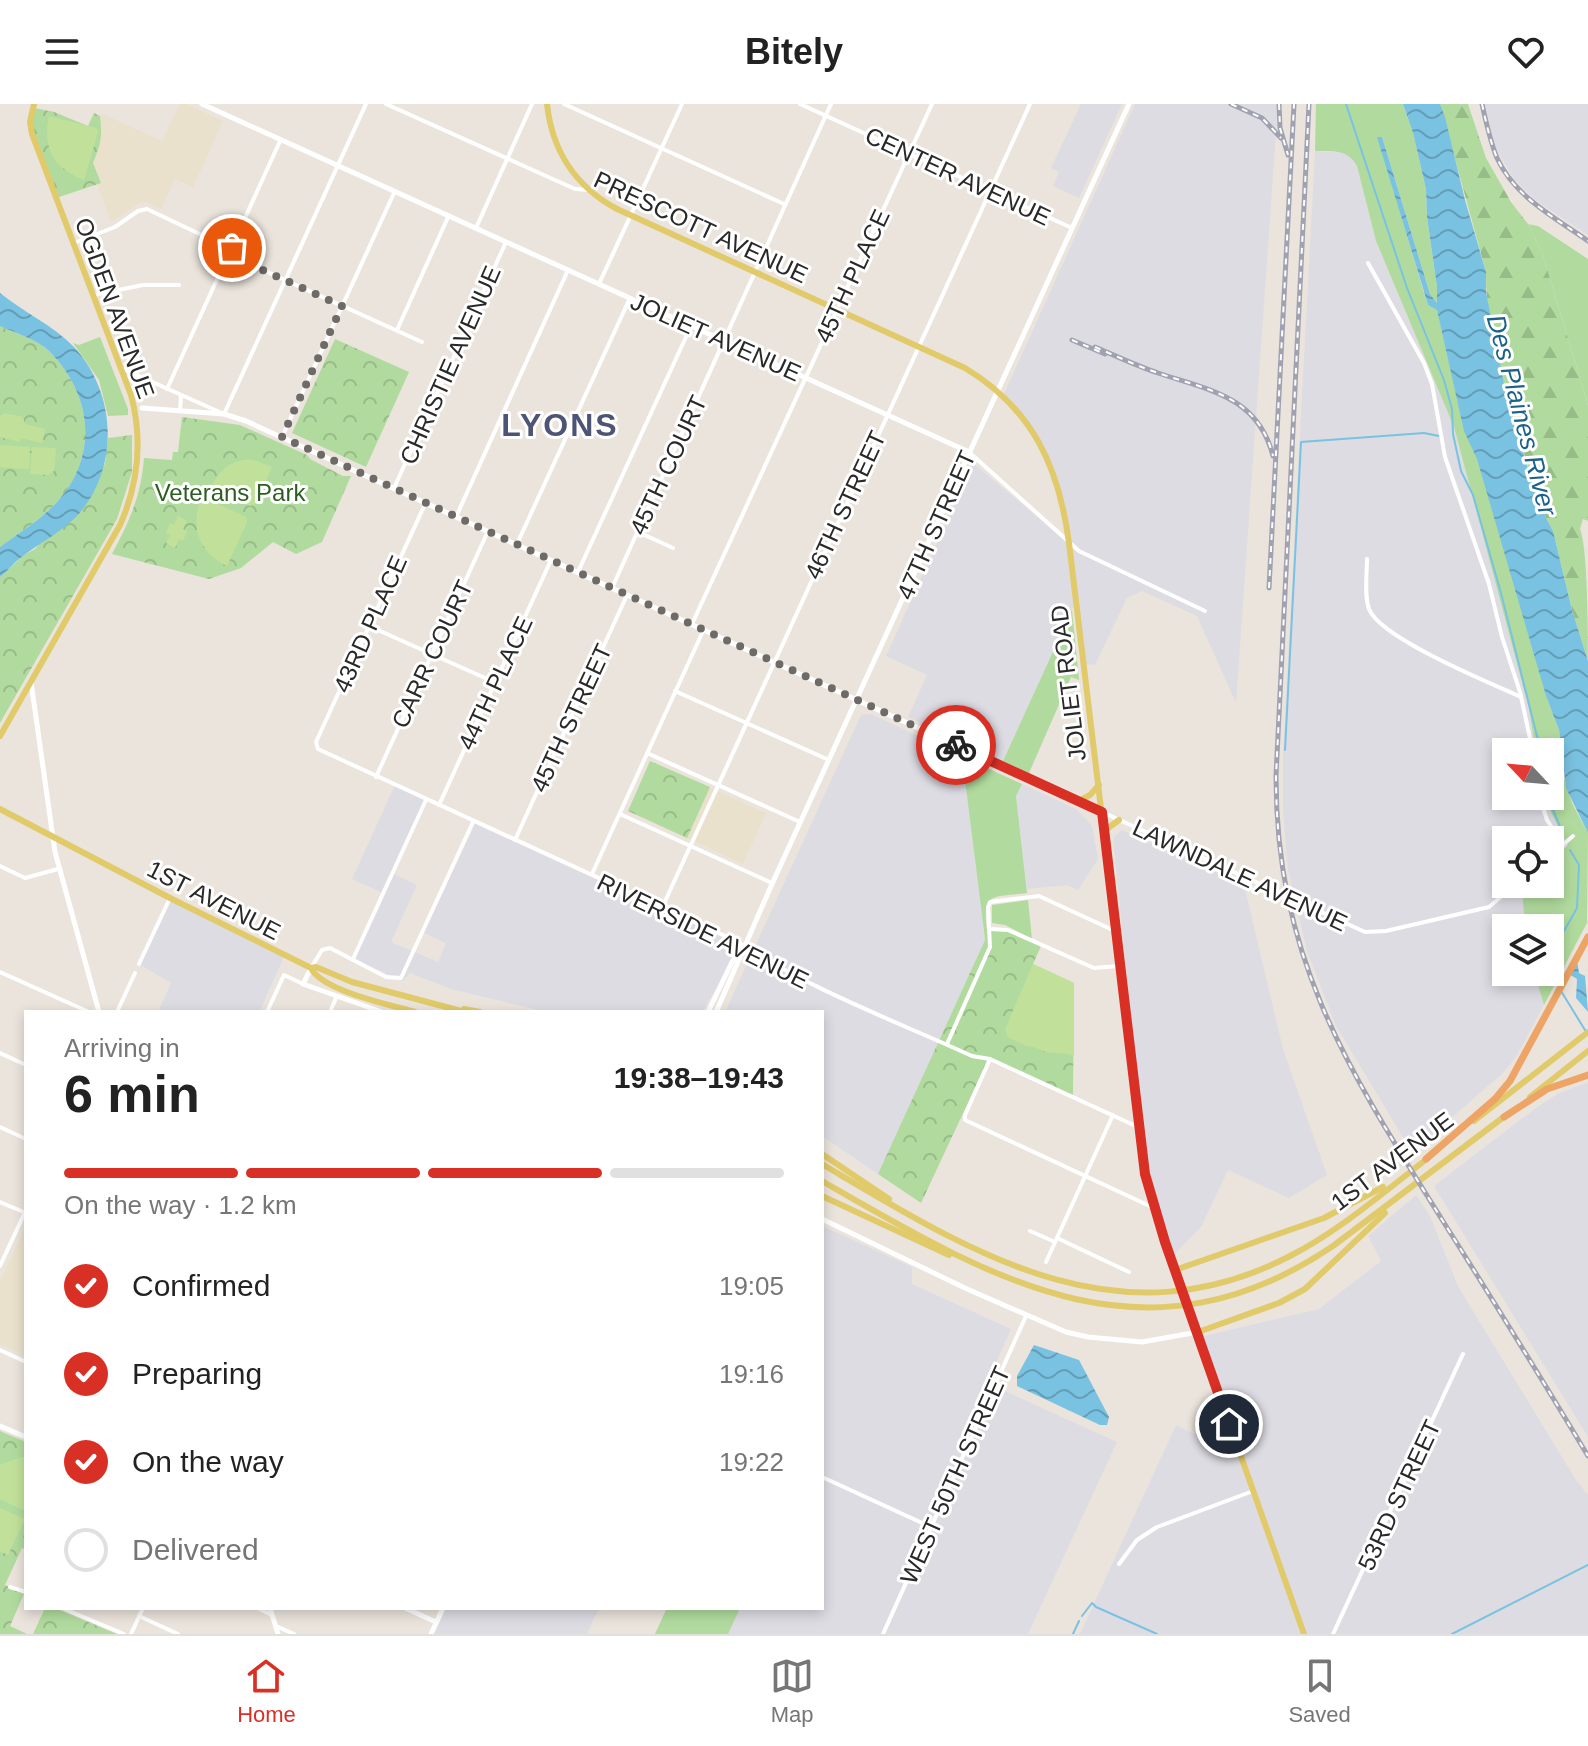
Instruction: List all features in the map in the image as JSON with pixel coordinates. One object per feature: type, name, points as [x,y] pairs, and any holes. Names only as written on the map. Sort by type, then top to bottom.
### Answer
[{"type":"highway","points":[[1426,1159],[1495,1099],[1510,1081],[1588,937]]},
{"type":"highway","points":[[1504,1117],[1562,1081],[1588,1075]]},
{"type":"main road","name":"OGDEN AVENUE","points":[[0,736],[127,509],[138,463],[138,409],[32,134],[30,122],[34,104]]},
{"type":"main road","points":[[547,104],[559,151],[588,190]]},
{"type":"main road","name":"PRESCOTT AVENUE","points":[[588,190],[605,203],[919,345],[965,368],[997,391]]},
{"type":"main road","name":"JOLIET ROAD","points":[[997,391],[1016,411],[1047,457],[1059,483],[1069,543],[1145,1174],[1175,1270],[1304,1634]]},
{"type":"main road","points":[[1079,801],[1099,785]]},
{"type":"main road","name":"1ST AVENUE","points":[[0,809],[311,968],[315,975],[341,988],[408,1010]]},
{"type":"main road","points":[[1104,831],[1119,820]]},
{"type":"main road","points":[[311,968],[458,1010]]},
{"type":"main road","points":[[419,999],[471,1010]]},
{"type":"main road","name":"1ST AVENUE","points":[[926,1223],[1044,1277],[1085,1288],[1132,1293],[1201,1287],[1242,1277],[1292,1255],[1334,1229],[1588,1032]]},
{"type":"main road","points":[[1198,1332],[1279,1303],[1305,1289],[1383,1212],[1588,1051]]},
{"type":"main road","points":[[824,1155],[926,1223]]},
{"type":"main road","points":[[824,1165],[926,1223]]},
{"type":"main road","points":[[824,1182],[923,1238],[999,1274]]},
{"type":"main road","points":[[1175,1270],[1316,1222],[1376,1194]]},
{"type":"main road","points":[[824,1197],[946,1254],[999,1274]]},
{"type":"main road","name":"1ST AVENUE","points":[[999,1274],[1064,1298],[1124,1307],[1164,1307],[1205,1301],[1250,1289],[1290,1272],[1383,1212]]},
{"type":"street","name":"JOLIET AVENUE","points":[[202,104],[969,452],[1079,551],[1205,611]]},
{"type":"street","points":[[217,111],[220,104]]},
{"type":"street","points":[[224,414],[366,104]]},
{"type":"street","name":"PRESCOTT AVENUE","points":[[386,104],[575,189],[588,190]]},
{"type":"street","points":[[476,228],[532,104]]},
{"type":"street","points":[[564,104],[784,205]]},
{"type":"street","points":[[599,284],[682,104]]},
{"type":"street","name":"CENTER AVENUE","points":[[800,104],[1072,228]]},
{"type":"street","points":[[724,341],[831,104]]},
{"type":"street","name":"45TH PLACE","points":[[692,624],[932,104]]},
{"type":"street","name":"46TH STREET","points":[[662,908],[1030,104]]},
{"type":"street","name":"47TH STREET","points":[[717,1010],[772,883],[1129,104]]},
{"type":"street","points":[[167,389],[281,139]]},
{"type":"street","points":[[282,437],[395,191]]},
{"type":"street","points":[[72,244],[115,227],[144,208],[227,247],[232,256],[422,342]]},
{"type":"street","points":[[397,330],[449,215]]},
{"type":"street","name":"CHRISTIE AVENUE","points":[[394,488],[506,242]]},
{"type":"street","points":[[1368,263],[1403,324],[1432,384],[1445,457],[1478,548],[1530,738]]},
{"type":"street","points":[[456,517],[568,270]]},
{"type":"street","points":[[92,296],[143,285],[179,285]]},
{"type":"street","points":[[517,544],[630,298]]},
{"type":"street","points":[[578,572],[691,326]]},
{"type":"street","name":"45TH COURT","points":[[612,588],[724,341]]},
{"type":"street","name":"LAWNDALE AVENUE","points":[[121,368],[426,502],[1365,932],[1386,931],[1489,907],[1500,898]]},
{"type":"street","points":[[180,411],[181,396]]},
{"type":"street","name":"LAWNDALE AVENUE","points":[[138,409],[224,414]]},
{"type":"street","name":"43RD PLACE","points":[[316,746],[426,502]]},
{"type":"street","name":"CARR COURT","points":[[376,777],[488,531]]},
{"type":"street","points":[[638,532],[673,548]]},
{"type":"street","points":[[1367,559],[1369,608],[1374,618],[1396,636],[1521,697]]},
{"type":"street","name":"44TH PLACE","points":[[438,806],[551,560]]},
{"type":"street","name":"45TH STREET","points":[[515,841],[627,595]]},
{"type":"street","points":[[369,626],[495,683]]},
{"type":"street","points":[[592,875],[704,629]]},
{"type":"street","points":[[31,682],[58,869],[98,1010]]},
{"type":"street","points":[[675,691],[829,760]]},
{"type":"street","name":"RIVERSIDE AVENUE","points":[[316,746],[438,806],[744,946],[783,970],[1138,1127]]},
{"type":"street","points":[[647,753],[800,822]]},
{"type":"street","points":[[353,959],[426,800]]},
{"type":"street","points":[[620,814],[772,883]]},
{"type":"street","points":[[375,1010],[303,984],[318,954],[326,948],[335,949],[386,977],[401,978],[473,822]]},
{"type":"street","points":[[1564,844],[1573,836]]},
{"type":"street","points":[[0,866],[25,878],[58,869]]},
{"type":"street","points":[[947,1044],[990,947],[989,903],[1039,896],[1116,931]]},
{"type":"street","points":[[139,964],[170,898]]},
{"type":"street","points":[[990,929],[1008,930],[1094,968],[1120,966]]},
{"type":"street","name":"47TH STREET","points":[[709,1010],[732,962],[744,946]]},
{"type":"street","points":[[0,972],[85,1010]]},
{"type":"street","points":[[118,1010],[135,973]]},
{"type":"street","name":"1ST AVENUE","points":[[268,1010],[284,975],[303,984]]},
{"type":"street","points":[[331,1010],[336,998]]},
{"type":"street","points":[[0,1053],[24,1064]]},
{"type":"street","points":[[990,1059],[965,1119],[1154,1208]]},
{"type":"street","points":[[1046,1262],[1113,1115]]},
{"type":"street","points":[[0,1127],[24,1138]]},
{"type":"street","points":[[0,1202],[24,1211]]},
{"type":"street","points":[[0,1266],[24,1216]]},
{"type":"street","points":[[824,1221],[1026,1316],[1077,1335],[1121,1341],[1154,1341],[1198,1332]]},
{"type":"street","points":[[1030,1231],[1129,1272]]},
{"type":"street","name":"WEST 50TH STREET","points":[[883,1634],[1026,1316]]},
{"type":"street","points":[[0,1350],[24,1361]]},
{"type":"street","name":"53RD STREET","points":[[1333,1634],[1463,1354]]},
{"type":"street","points":[[0,1426],[24,1436]]},
{"type":"street","points":[[824,1478],[931,1527]]},
{"type":"street","points":[[1119,1564],[1137,1540],[1157,1527],[1253,1491]]},
{"type":"street","points":[[10,1587],[24,1591]]},
{"type":"street","points":[[67,1610],[124,1634]]},
{"type":"street","points":[[131,1634],[142,1610]]},
{"type":"street","points":[[409,1610],[436,1622]]},
{"type":"street","points":[[431,1634],[442,1610]]},
{"type":"street","points":[[271,1611],[278,1634]]},
{"type":"street","points":[[139,1616],[178,1634]]},
{"type":"street","points":[[276,1626],[294,1634]]},
{"type":"shaded area","points":[[180,104],[187,104],[223,121],[193,187],[175,179],[161,209],[146,202],[140,203],[111,222],[97,184],[56,198],[54,112],[88,126],[94,113],[100,116],[101,113],[162,141]]},
{"type":"shaded area","points":[[1081,104],[1122,104],[1079,198],[1053,186],[1059,172],[1051,168]]},
{"type":"shaded area","points":[[1135,104],[1278,104],[1236,703],[1197,616],[1142,591],[1127,598],[1095,665],[1086,664],[1077,599],[1003,761],[908,717],[927,675],[886,656],[973,463],[1071,545],[1067,514],[1052,464],[1024,418],[1004,394]]},
{"type":"shaded area","points":[[1484,104],[1588,104],[1588,235],[1535,200],[1514,179],[1496,149]]},
{"type":"shaded area","points":[[1315,151],[1343,152],[1352,157],[1357,166],[1376,241],[1454,427],[1529,709],[1534,738],[1492,738],[1492,810],[1550,810],[1558,826],[1492,826],[1492,898],[1523,898],[1524,914],[1492,914],[1492,986],[1538,986],[1544,1005],[1516,1057],[1502,1074],[1412,1152],[1336,1026],[1307,951],[1288,869],[1283,812],[1283,754]]},
{"type":"shaded area","points":[[871,714],[974,762],[965,780],[985,940],[878,1174],[824,1137],[824,1010],[726,1010],[861,715]]},
{"type":"shaded area","points":[[650,761],[766,813],[743,864],[628,811]]},
{"type":"shaded area","points":[[1022,784],[1076,809],[1090,823],[1098,859],[1078,890],[1067,885],[1027,889],[1016,795]]},
{"type":"shaded area","points":[[395,785],[428,801],[394,874],[417,885],[391,942],[438,962],[446,943],[424,933],[475,824],[742,946],[703,1010],[539,1010],[451,989],[410,973],[402,981],[353,958],[383,893],[352,879]]},
{"type":"shaded area","points":[[1122,830],[1244,885],[1283,1049],[1327,1175],[1289,1198],[1228,1170],[1201,1227],[1172,1257],[1146,1170],[1113,838]]},
{"type":"shaded area","points":[[170,898],[284,957],[260,1010],[159,1010],[171,983],[139,964]]},
{"type":"shaded area","points":[[1588,1082],[1588,1437],[1434,1186],[1533,1110],[1559,1093]]},
{"type":"shaded area","points":[[1416,1195],[1430,1216],[1458,1286],[1588,1495],[1588,1634],[1080,1634],[1176,1425],[1241,1457],[1200,1337],[1319,1309],[1381,1261],[1368,1236]]},
{"type":"shaded area","points":[[824,1227],[912,1267],[912,1284],[1011,1329],[987,1383],[1117,1442],[1028,1634],[655,1634],[666,1610],[824,1610]]},
{"type":"shaded area","points":[[24,1229],[24,1355],[0,1344],[0,1282]]},
{"type":"shaded area","points":[[445,1610],[598,1610],[587,1634],[434,1634]]},
{"type":"green space","points":[[1316,104],[1403,104],[1426,189],[1437,303],[1430,294],[1382,137],[1378,137],[1428,305],[1437,309],[1464,428],[1497,518],[1560,738],[1534,738],[1529,709],[1454,427],[1376,241],[1357,166],[1345,154],[1315,151]]},
{"type":"green space","points":[[1440,104],[1468,104],[1486,158],[1511,202],[1528,224],[1543,255],[1588,405],[1588,521],[1583,519],[1580,529],[1586,572],[1588,661],[1553,531],[1545,516],[1544,505],[1535,493],[1504,384],[1491,327],[1486,272]]},
{"type":"green space","points":[[34,108],[54,112],[88,126],[94,113],[100,116],[101,139],[93,163],[101,183],[56,198],[31,128]]},
{"type":"green space","points":[[49,116],[96,128],[98,132],[84,180],[65,170],[53,156],[47,138]]},
{"type":"green space","points":[[1528,224],[1538,226],[1588,259],[1588,405],[1543,255]]},
{"type":"green space","points":[[0,326],[44,347],[63,368],[82,405],[85,444],[71,483],[58,501],[0,547]]},
{"type":"green space","points":[[100,337],[128,415],[108,416],[99,380],[73,343],[79,345]]},
{"type":"green space","points":[[335,339],[409,372],[366,467],[292,433]]},
{"type":"green space","points":[[5,413],[23,417],[25,424],[45,429],[42,443],[0,437],[0,416]]},
{"type":"green space","name":"Veterans Park","points":[[182,417],[240,425],[307,455],[343,476],[351,476],[322,542],[296,554],[273,542],[241,568],[209,579],[112,554],[134,508],[144,458],[172,460],[173,452],[178,452]]},
{"type":"green space","points":[[132,435],[132,472],[117,519],[0,723],[0,577],[35,549],[105,464],[108,438]]},
{"type":"green space","points":[[0,445],[30,447],[29,469],[0,467]]},
{"type":"green space","points":[[32,447],[56,448],[54,471],[49,475],[30,474]]},
{"type":"green space","points":[[254,460],[272,467],[255,504],[250,506],[210,488],[228,466]]},
{"type":"green space","points":[[202,497],[246,517],[247,522],[227,566],[209,553],[199,537],[196,518]]},
{"type":"green space","points":[[178,516],[187,521],[183,529],[187,531],[183,541],[179,539],[175,548],[166,543],[170,535],[166,533],[170,523],[174,525]]},
{"type":"green space","points":[[1072,610],[1079,680],[1071,677],[1029,773],[1003,761]]},
{"type":"green space","points":[[650,761],[710,787],[687,838],[628,811]]},
{"type":"green space","points":[[974,762],[1022,784],[1016,796],[1027,893],[992,899],[986,909],[987,931],[984,931],[965,780]]},
{"type":"green space","points":[[1564,778],[1572,803],[1588,833],[1587,923],[1564,967],[1564,914],[1524,914],[1523,898],[1564,898],[1564,849],[1568,845],[1564,826],[1558,826],[1550,810],[1564,810]]},
{"type":"green space","points":[[1028,900],[1032,939],[1005,925],[992,923],[992,905]]},
{"type":"green space","points":[[1001,929],[1041,946],[1033,964],[1074,983],[1073,1097],[989,1058],[921,1203],[878,1174],[985,940],[984,931]]},
{"type":"green space","points":[[1033,964],[1074,983],[1074,1056],[1046,1052],[1008,1037],[1005,1029]]},
{"type":"green space","points":[[1538,986],[1554,986],[1544,1005]]},
{"type":"green space","points":[[0,1431],[24,1441],[24,1549],[5,1585],[24,1594],[10,1626],[27,1634],[0,1634]]},
{"type":"green space","points":[[24,1457],[24,1510],[0,1499],[0,1465]]},
{"type":"green space","points":[[0,1508],[24,1521],[8,1555],[0,1551]]},
{"type":"green space","points":[[44,1610],[60,1610],[117,1634],[33,1634]]},
{"type":"green space","points":[[666,1610],[739,1610],[728,1634],[655,1634]]},
{"type":"water","points":[[1403,104],[1440,104],[1486,272],[1486,292],[1505,389],[1535,493],[1544,506],[1545,516],[1553,531],[1588,661],[1588,833],[1566,788],[1564,738],[1560,738],[1546,696],[1477,459],[1464,431],[1437,310],[1428,305],[1377,137],[1382,137],[1430,294],[1437,303],[1426,189]]},
{"type":"water","points":[[0,293],[74,347],[99,386],[108,431],[101,476],[77,516],[20,558],[0,577],[0,547],[45,514],[71,483],[85,444],[85,424],[82,405],[74,386],[49,351],[33,340],[0,326]]},
{"type":"water","points":[[1577,960],[1579,973],[1585,976],[1588,1012],[1576,998],[1577,979],[1569,974]]},
{"type":"water","points":[[1034,1345],[1079,1360],[1109,1417],[1107,1425],[1100,1425],[1017,1386],[1017,1376]]},
{"type":"waterway","points":[[1346,104],[1407,288],[1444,380],[1452,409],[1453,434],[1461,471],[1473,495],[1537,738]]},
{"type":"waterway","points":[[1285,750],[1301,442],[1424,433],[1439,436]]},
{"type":"waterway","points":[[1553,810],[1560,826]]},
{"type":"waterway","points":[[1564,931],[1577,908],[1579,865],[1570,850]]},
{"type":"waterway","points":[[1561,991],[1585,1030]]},
{"type":"waterway","points":[[1452,1634],[1588,1565]]},
{"type":"waterway","points":[[1082,1616],[1092,1603],[1157,1634]]},
{"type":"waterway","points":[[1073,1634],[1079,1621]]},
{"type":"railway","points":[[1231,104],[1262,118],[1281,138]]},
{"type":"railway","points":[[1279,104],[1280,128],[1288,155]]},
{"type":"railway","points":[[1269,588],[1294,104]]},
{"type":"railway","points":[[1309,104],[1276,776],[1279,841],[1289,901],[1304,957],[1348,1061],[1407,1164],[1588,1456]]},
{"type":"railway","points":[[1482,104],[1497,158],[1514,184],[1536,205],[1588,241]]},
{"type":"railway","points":[[1072,340],[1105,354]]},
{"type":"railway","points":[[1095,347],[1229,398],[1256,420],[1273,456]]},
{"type":"way so far","points":[[232,248],[232,256],[342,306],[282,437],[956,745]]},
{"type":"district","name":"LYONS","points":[[560,425]]},
{"type":"route","points":[[956,745],[1102,812],[1145,1174],[1165,1242],[1229,1424]]},
{"type":"water label","name":"Des Plaines River","points":[[1522,415]]}]
